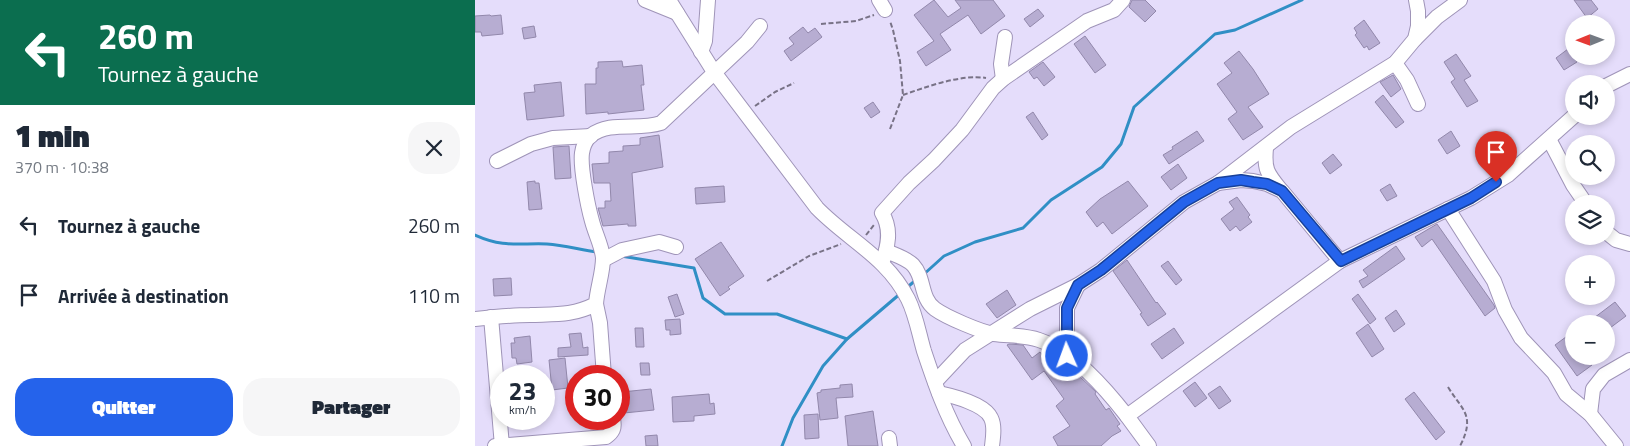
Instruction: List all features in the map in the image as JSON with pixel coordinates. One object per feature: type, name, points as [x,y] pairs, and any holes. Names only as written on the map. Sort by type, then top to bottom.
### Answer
[{"type":"street","points":[[645,0],[677,13]]},
{"type":"street","points":[[669,0],[714,72],[744,113],[773,148],[817,208],[834,225],[857,242],[884,257],[904,259],[912,265],[918,273],[927,300],[933,307],[978,330],[993,334],[1020,335],[1051,344],[1097,381],[1127,416],[1149,446]]},
{"type":"street","points":[[701,52],[705,41],[708,0]]},
{"type":"street","points":[[964,446],[947,415],[909,300],[884,257],[888,227],[882,213],[909,183],[956,137],[1001,82],[1087,21],[1114,10],[1123,0]]},
{"type":"street","points":[[1415,0],[1418,11],[1418,26],[1415,39]]},
{"type":"street","points":[[937,387],[965,350],[1030,309],[1078,285],[1101,270],[1184,202],[1218,183],[1291,127],[1395,64],[1415,39],[1437,17],[1460,0]]},
{"type":"street","points":[[603,365],[596,304],[603,260],[588,207],[581,154],[584,143],[591,136],[606,128],[651,126],[661,123],[747,42],[760,26]]},
{"type":"street","points":[[1001,82],[1001,64],[1005,37]]},
{"type":"street","points":[[1395,64],[1407,80],[1418,104]]},
{"type":"street","points":[[1615,82],[1630,74]]},
{"type":"street","points":[[1127,416],[1341,261],[1471,198],[1508,175],[1565,124]]},
{"type":"street","points":[[497,161],[531,144],[553,138],[591,136]]},
{"type":"street","points":[[1549,139],[1580,195]]},
{"type":"street","points":[[1266,148],[1265,164],[1268,174],[1341,261]]},
{"type":"street","points":[[1218,183],[1241,180],[1267,184],[1282,191]]},
{"type":"street","points":[[1448,209],[1494,281],[1505,310],[1521,338],[1554,373],[1566,394],[1590,414],[1616,446]]},
{"type":"street","points":[[1615,239],[1630,244]]},
{"type":"street","points":[[603,260],[622,250],[659,242],[676,248]]},
{"type":"street","points":[[1067,356],[1067,308],[1078,285]]},
{"type":"street","points":[[475,319],[565,314],[596,304]]},
{"type":"street","points":[[491,318],[499,446],[606,437],[613,430]]},
{"type":"street","points":[[1590,414],[1593,389],[1604,375],[1630,360]]},
{"type":"street","points":[[937,387],[967,400],[991,417],[993,424],[992,446]]},
{"type":"path","points":[[821,24],[857,22],[882,5],[893,30],[901,70],[903,94],[890,130]]},
{"type":"path","points":[[903,94],[972,77],[1001,82]]},
{"type":"path","points":[[744,113],[775,92],[794,83]]},
{"type":"path","points":[[767,281],[809,256],[841,244],[857,242],[873,228],[879,215],[882,213]]},
{"type":"path","points":[[1448,387],[1466,412],[1466,429],[1460,446]]},
{"type":"building","points":[[934,0],[948,17],[961,8],[955,0],[993,0],[1005,16],[981,34],[968,15],[940,34],[951,50],[926,66],[917,52],[934,41],[914,15]]},
{"type":"building","points":[[1132,0],[1145,0],[1156,11],[1145,22],[1129,7]]},
{"type":"building","points":[[1574,0],[1591,0],[1598,9],[1591,15],[1585,15]]},
{"type":"building","points":[[1038,9],[1044,16],[1030,27],[1024,19]]},
{"type":"building","points":[[501,15],[503,34],[482,36],[481,32],[475,32],[475,16]]},
{"type":"building","points":[[1364,20],[1380,43],[1369,50],[1367,46],[1364,48],[1355,35],[1357,33],[1354,28]]},
{"type":"building","points":[[534,26],[536,37],[524,39],[522,28]]},
{"type":"building","points":[[803,27],[808,33],[815,28],[822,37],[791,61],[784,51],[794,44],[789,38]]},
{"type":"building","points":[[1085,36],[1106,65],[1095,73],[1074,44]]},
{"type":"building","points":[[1239,51],[1269,94],[1248,107],[1263,127],[1243,140],[1228,119],[1237,112],[1217,84],[1232,73],[1224,63]]},
{"type":"building","points":[[1565,51],[1565,65],[1572,65],[1564,70],[1556,58]]},
{"type":"building","points":[[1456,54],[1471,76],[1464,80],[1478,101],[1467,107],[1451,82],[1455,79],[1444,62]]},
{"type":"building","points":[[622,61],[623,67],[642,65],[644,85],[641,85],[644,110],[608,114],[608,112],[586,114],[585,84],[596,84],[598,62]]},
{"type":"building","points":[[1043,62],[1055,77],[1044,86],[1037,77],[1034,79],[1029,72]]},
{"type":"building","points":[[1393,75],[1401,89],[1391,97],[1380,82]]},
{"type":"building","points":[[561,82],[564,116],[527,120],[524,93],[535,92],[534,85]]},
{"type":"building","points":[[1383,95],[1404,122],[1396,128],[1375,102]]},
{"type":"building","points":[[873,102],[880,112],[871,118],[864,108]]},
{"type":"building","points":[[1033,112],[1048,135],[1042,140],[1026,117]]},
{"type":"building","points":[[1197,131],[1204,141],[1169,164],[1163,155]]},
{"type":"building","points":[[1451,131],[1460,146],[1447,154],[1438,140]]},
{"type":"building","points":[[659,135],[663,167],[632,173],[636,226],[628,226],[628,224],[603,226],[598,208],[605,208],[605,201],[611,201],[610,183],[594,183],[592,164],[609,163],[609,152],[623,151],[623,146],[640,145],[640,138]]},
{"type":"building","points":[[569,146],[571,178],[555,179],[553,147]]},
{"type":"building","points":[[1333,154],[1342,165],[1330,174],[1322,163]]},
{"type":"building","points":[[1178,164],[1187,178],[1171,190],[1161,177]]},
{"type":"building","points":[[535,181],[535,183],[539,183],[542,209],[529,210],[527,182]]},
{"type":"building","points":[[1128,181],[1148,206],[1112,234],[1103,222],[1097,227],[1086,212],[1100,199]]},
{"type":"building","points":[[1390,184],[1397,196],[1387,201],[1380,190]]},
{"type":"building","points":[[724,186],[725,202],[696,204],[695,188]]},
{"type":"building","points":[[1237,197],[1250,215],[1248,217],[1252,222],[1240,231],[1236,226],[1230,231],[1221,219],[1234,209],[1229,202]]},
{"type":"building","points":[[1437,224],[1494,305],[1495,308],[1485,316],[1432,239],[1422,247],[1415,237]]},
{"type":"building","points":[[721,242],[744,276],[728,287],[730,289],[720,296],[695,259]]},
{"type":"building","points":[[1396,246],[1405,259],[1363,288],[1359,281],[1368,276],[1363,270]]},
{"type":"building","points":[[1127,260],[1156,303],[1166,314],[1148,326],[1140,314],[1142,313],[1113,271]]},
{"type":"building","points":[[1168,261],[1182,280],[1176,285],[1161,266]]},
{"type":"building","points":[[511,278],[512,295],[494,296],[493,279]]},
{"type":"building","points":[[1007,290],[1016,305],[997,318],[986,304]]},
{"type":"building","points":[[677,294],[684,314],[675,317],[668,297]]},
{"type":"building","points":[[1358,294],[1376,319],[1370,324],[1352,299]]},
{"type":"building","points":[[1615,302],[1626,316],[1615,324],[1615,315],[1598,315],[1611,305],[1615,305]]},
{"type":"building","points":[[1396,310],[1405,324],[1394,332],[1385,318]]},
{"type":"building","points":[[680,319],[681,334],[670,335],[670,330],[666,330],[665,320]]},
{"type":"building","points":[[1368,324],[1384,349],[1372,357],[1356,333]]},
{"type":"building","points":[[635,328],[643,328],[644,347],[636,347]]},
{"type":"building","points":[[1174,328],[1184,343],[1162,359],[1151,344]]},
{"type":"building","points":[[581,333],[583,348],[588,347],[588,355],[558,357],[558,348],[571,347],[569,334]]},
{"type":"building","points":[[530,336],[532,362],[517,364],[516,358],[512,358],[511,343],[515,343],[514,338]]},
{"type":"building","points":[[1565,338],[1565,359],[1555,345]]},
{"type":"building","points":[[1007,345],[1023,345],[1032,358],[1040,352],[1047,362],[1054,357],[1068,366],[1074,375],[1077,374],[1096,392],[1095,394],[1106,410],[1109,408],[1120,424],[1117,426],[1121,431],[1101,446],[1058,446],[1053,437],[1070,426],[1056,406],[1064,399],[1044,371],[1032,380]]},
{"type":"building","points":[[565,358],[565,388],[555,390],[555,365],[550,365],[549,360]]},
{"type":"building","points":[[640,363],[649,363],[650,375],[641,375]]},
{"type":"building","points":[[1569,365],[1592,365],[1577,376]]},
{"type":"building","points":[[1195,382],[1207,398],[1195,407],[1183,391]]},
{"type":"building","points":[[852,384],[853,397],[836,398],[838,418],[820,420],[817,393],[821,392],[821,390],[840,388],[840,385]]},
{"type":"building","points":[[1220,386],[1231,401],[1219,409],[1208,394]]},
{"type":"building","points":[[651,389],[654,410],[630,412],[630,391]]},
{"type":"building","points":[[1414,392],[1445,432],[1436,440],[1405,399]]},
{"type":"building","points":[[709,394],[710,404],[714,403],[715,414],[694,416],[694,421],[673,422],[672,397]]},
{"type":"building","points":[[873,411],[878,446],[848,446],[845,416]]},
{"type":"building","points":[[818,414],[819,438],[805,439],[804,415]]},
{"type":"building","points":[[657,435],[658,446],[646,446],[645,436]]},
{"type":"waterway","points":[[923,275],[944,256],[975,242],[1023,228],[1051,200],[1102,167],[1121,144],[1134,107],[1215,34],[1235,30],[1302,0]]},
{"type":"waterway","points":[[475,235],[494,242],[553,245],[597,252]]},
{"type":"waterway","points":[[621,256],[694,268],[703,298],[725,314],[777,314],[847,339]]},
{"type":"waterway","points":[[905,289],[916,280]]},
{"type":"waterway","points":[[782,446],[793,418],[823,366],[847,339],[901,293]]},
{"type":"route","points":[[1067,356],[1067,308],[1078,285],[1101,270],[1184,202],[1218,183],[1241,180],[1267,184],[1282,191],[1341,261],[1471,198],[1496,182]]}]
